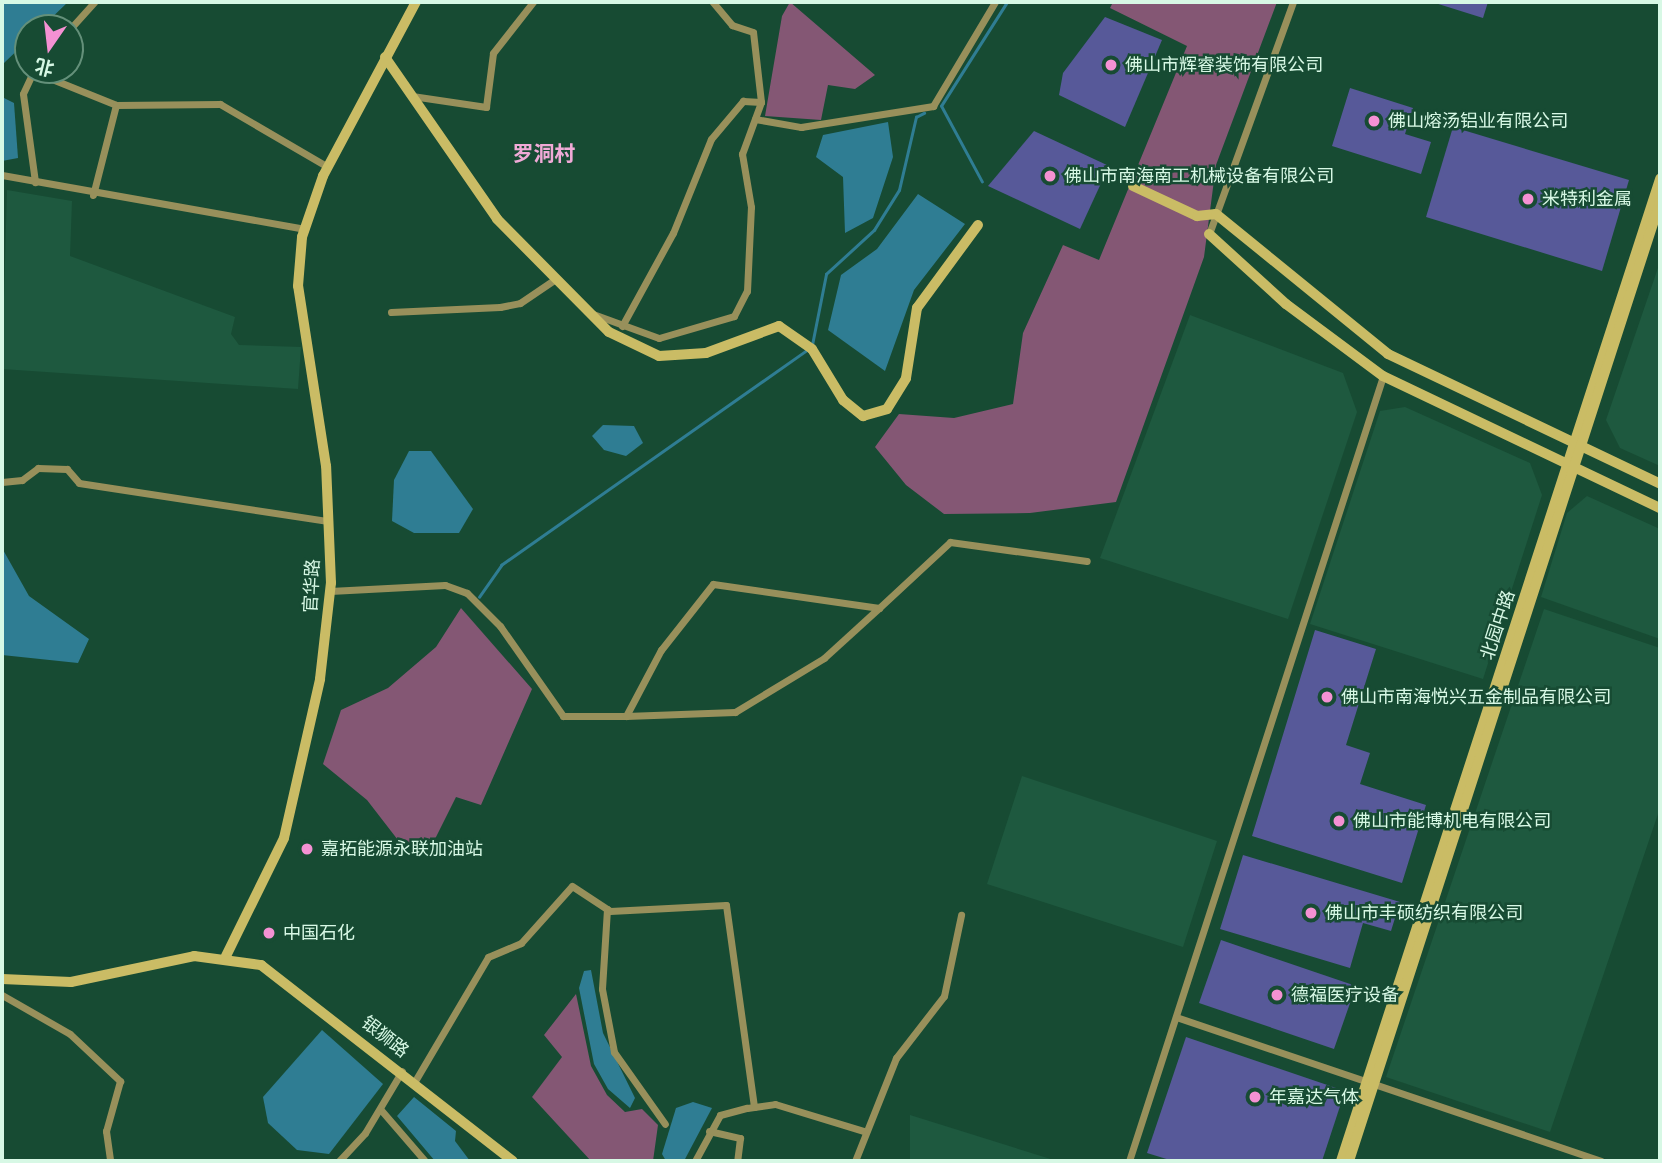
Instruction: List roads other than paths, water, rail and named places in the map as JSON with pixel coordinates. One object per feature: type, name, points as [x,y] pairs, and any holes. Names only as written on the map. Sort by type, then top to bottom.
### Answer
[{"type":"street","name":"官华路","points":[[226,956],[284,838],[320,678],[330,591],[328,521],[298,286],[304,229],[328,167],[416,2]]},
{"type":"street","points":[[412,96],[486,107],[493,53],[533,2]]},
{"type":"street","points":[[589,312],[659,338],[734,316],[747,291],[751,206],[742,154],[761,102],[753,32],[732,25],[713,2]]},
{"type":"street","points":[[755,119],[801,127],[933,106],[995,2]]},
{"type":"street","points":[[1293,2],[1209,234],[1286,304],[1383,376],[1660,508]]},
{"type":"street","points":[[385,57],[497,219],[554,280],[610,331],[659,356],[706,354],[764,327],[779,326],[810,347],[843,400],[863,415],[887,409],[906,378],[917,308],[978,225]]},
{"type":"street","points":[[27,84],[23,94],[34,182]]},
{"type":"street","points":[[65,84],[116,105],[220,104],[328,167]]},
{"type":"street","points":[[622,326],[679,220],[711,139],[743,101],[761,102]]},
{"type":"street","points":[[93,195],[116,105]]},
{"type":"street","points":[[2,175],[93,195],[304,229]]},
{"type":"street","name":"北园中路","points":[[1577,445],[1660,179]]},
{"type":"street","points":[[1133,187],[1197,216],[1216,214],[1388,354],[1660,484]]},
{"type":"street","name":"北园中路","points":[[1349,1161],[1371,1082],[1570,465],[1660,202]]},
{"type":"street","points":[[391,312],[500,307],[520,303],[554,280]]},
{"type":"street","points":[[1129,1161],[1383,376]]},
{"type":"street","points":[[2,482],[22,480],[38,468],[68,469],[79,483],[328,521]]},
{"type":"street","points":[[330,591],[445,585],[467,593],[500,626],[563,716],[735,712],[824,658],[950,542],[1087,561]]},
{"type":"street","points":[[626,716],[661,650],[713,584],[879,608]]},
{"type":"street","points":[[415,1081],[488,957],[521,943],[572,887],[607,909],[726,905],[754,1107]]},
{"type":"street","points":[[607,909],[602,989],[614,1052],[665,1124]]},
{"type":"street","points":[[855,1161],[864,1130],[896,1058],[944,996],[961,915]]},
{"type":"street","points":[[2,979],[71,982],[194,956],[226,956]]},
{"type":"street","name":"银狮路","points":[[226,956],[285,977],[513,1161]]},
{"type":"street","points":[[2,995],[70,1034],[120,1080],[106,1130],[110,1161]]},
{"type":"street","points":[[1176,1017],[1601,1161]]},
{"type":"street","points":[[339,1161],[381,1110],[402,1070]]},
{"type":"street","name":"北园中路","points":[[1341,1161],[1371,1082]]},
{"type":"street","points":[[695,1161],[720,1115],[754,1107],[775,1104],[864,1130]]},
{"type":"street","points":[[381,1110],[425,1161]]},
{"type":"street","points":[[709,1131],[740,1138],[737,1161]]},
{"type":"water","points":[[2,2],[68,2],[56,14],[14,14],[14,53],[4,63]]},
{"type":"water","points":[[4,98],[14,103],[18,158],[2,161]]},
{"type":"water","points":[[888,122],[893,157],[873,218],[845,233],[843,177],[816,157],[823,135]]},
{"type":"water","points":[[918,194],[965,224],[914,290],[885,371],[828,330],[841,275],[877,249]]},
{"type":"water","points":[[603,425],[634,426],[643,443],[626,456],[604,450],[592,436]]},
{"type":"water","points":[[409,451],[431,451],[473,509],[459,533],[414,533],[392,521],[394,480]]},
{"type":"water","points":[[2,548],[29,596],[89,639],[78,663],[2,655]]},
{"type":"water","points":[[591,970],[603,1033],[635,1098],[630,1108],[608,1089],[594,1064],[579,988],[584,971]]},
{"type":"water","points":[[322,1030],[383,1084],[329,1154],[297,1150],[268,1123],[263,1097]]},
{"type":"water","points":[[414,1097],[456,1131],[455,1141],[470,1161],[435,1161],[397,1116]]},
{"type":"water","points":[[693,1102],[712,1108],[684,1161],[666,1161],[662,1154],[676,1108]]},
{"type":"waterway","points":[[982,182],[941,106],[1007,2]]},
{"type":"waterway","points":[[812,345],[826,274],[874,230],[899,190],[916,117],[924,113]]},
{"type":"waterway","points":[[479,597],[501,565],[807,350]]},
{"type":"place","name":"佛山市辉睿装饰有限公司","points":[[1111,65]]},
{"type":"place","name":"佛山熔汤铝业有限公司","points":[[1374,121]]},
{"type":"place","name":"佛山市南海南工机械设备有限公司","points":[[1050,176]]},
{"type":"place","name":"米特利金属","points":[[1528,199]]},
{"type":"place","name":"佛山市南海悦兴五金制品有限公司","points":[[1327,697]]},
{"type":"place","name":"佛山市能博机电有限公司","points":[[1339,821]]},
{"type":"place","name":"嘉拓能源永联加油站","points":[[307,849]]},
{"type":"place","name":"佛山市丰硕纺织有限公司","points":[[1311,913]]},
{"type":"place","name":"中国石化","points":[[269,933]]},
{"type":"place","name":"德福医疗设备","points":[[1277,995]]},
{"type":"place","name":"年嘉达气体","points":[[1255,1097]]},
{"type":"district","name":"罗洞村","points":[[544,154]]}]
